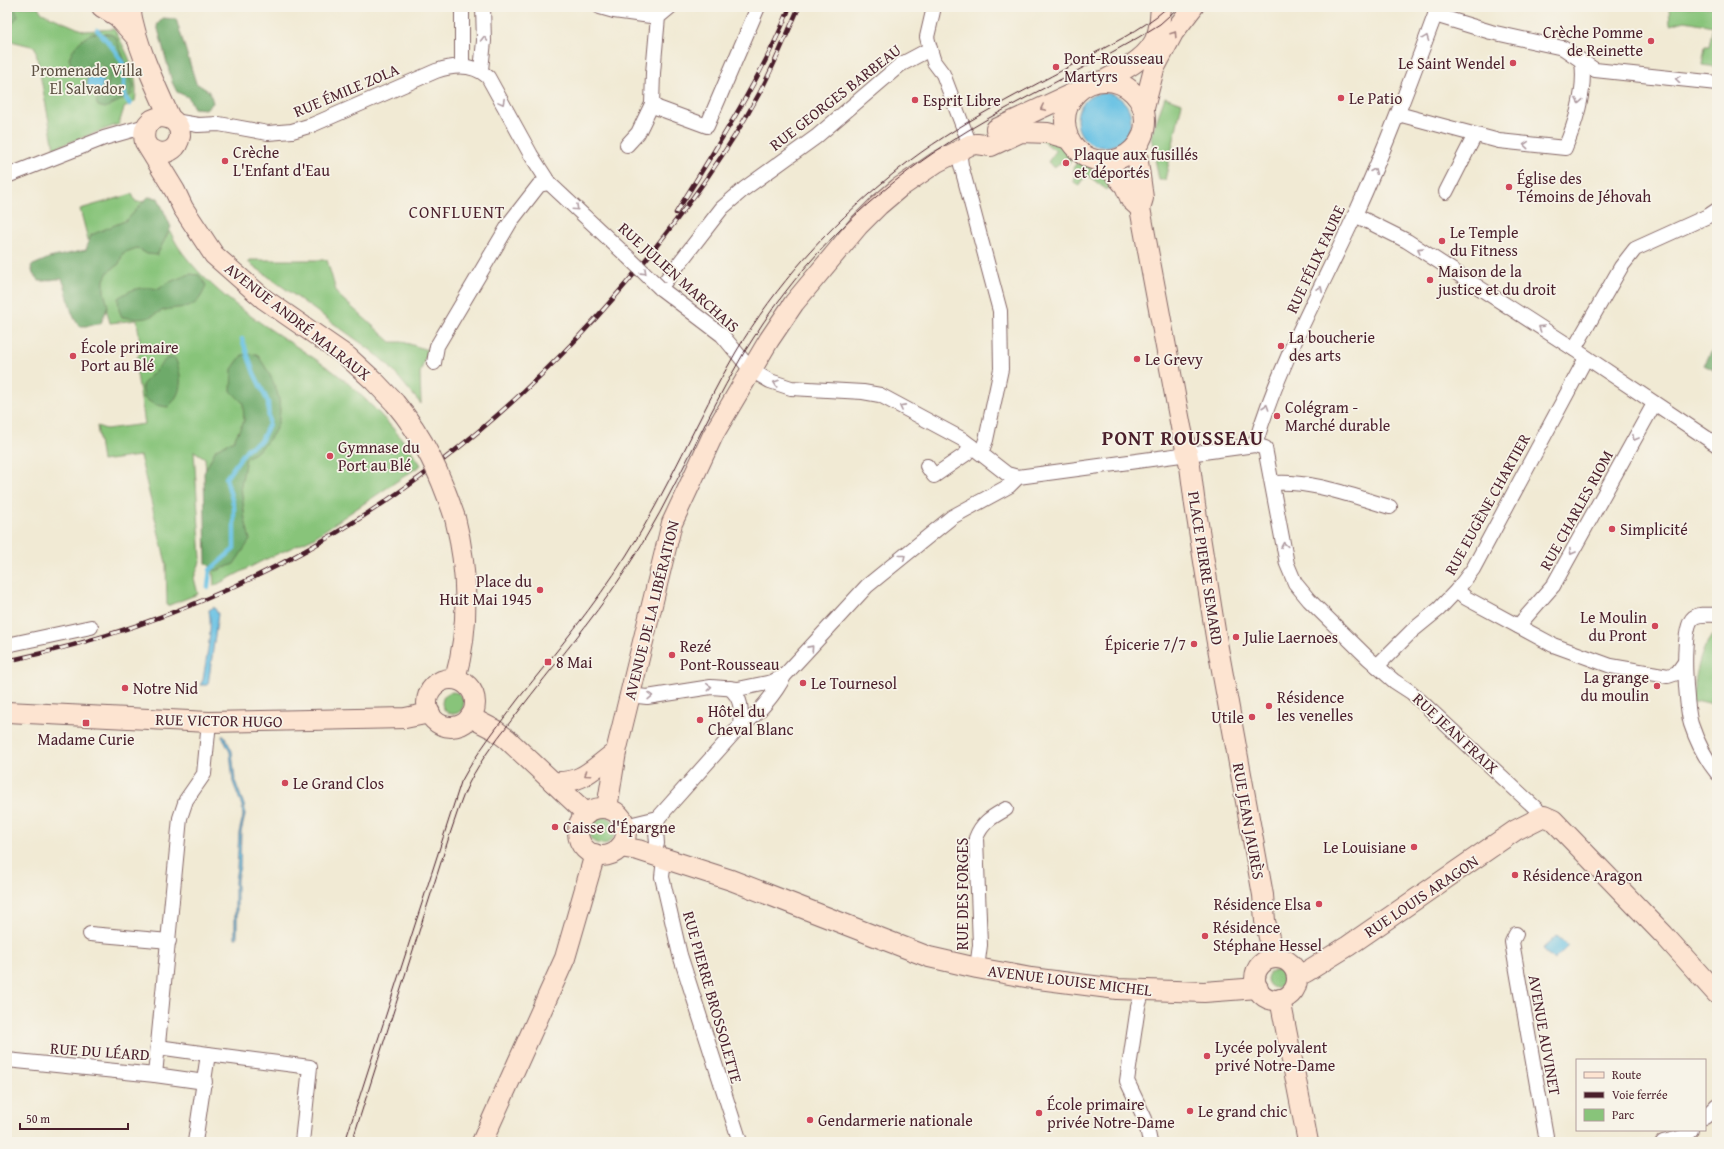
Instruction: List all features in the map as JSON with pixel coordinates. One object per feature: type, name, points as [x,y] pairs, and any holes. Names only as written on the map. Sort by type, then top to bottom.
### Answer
[{"type":"street","name":"AVENUE ANDRÉ MALRAUX","points":[[102,7],[117,16],[138,39]]},
{"type":"street","name":"AVENUE ANDRÉ MALRAUX","points":[[130,7],[138,39],[151,76],[174,131],[175,191]]},
{"type":"street","points":[[462,7],[462,66]]},
{"type":"street","points":[[481,70],[484,41],[483,7]]},
{"type":"street","points":[[600,7],[614,11],[658,17]]},
{"type":"street","points":[[627,145],[638,133],[652,104],[658,17],[670,7]]},
{"type":"street","points":[[652,104],[658,108],[707,126],[758,7]]},
{"type":"street","points":[[927,466],[934,476],[966,454],[976,449],[986,440],[1001,369],[1000,311],[961,165],[969,147],[943,74],[934,62],[927,37],[934,7]]},
{"type":"street","points":[[1103,81],[1142,57],[1150,48],[1158,35],[1161,7]]},
{"type":"street","points":[[1144,108],[1154,69],[1173,33],[1194,7]]},
{"type":"street","points":[[1437,11],[1491,32],[1563,48],[1594,70],[1717,83]]},
{"type":"street","name":"RUE FÉLIX FAURE","points":[[1254,445],[1266,406],[1277,378],[1355,215],[1398,114],[1437,11]]},
{"type":"street","name":"RUE GEORGES BARBEAU","points":[[660,288],[722,208],[744,189],[816,137],[900,64],[930,49]]},
{"type":"street","points":[[1398,114],[1475,135],[1516,144],[1565,148],[1574,125],[1579,104],[1583,77],[1580,60]]},
{"type":"street","name":"RUE ÉMILE ZOLA","points":[[174,131],[198,125],[219,124],[268,133],[292,131],[312,125],[448,67],[462,66],[481,70]]},
{"type":"street","name":"RUE JULIEN MARCHAIS","points":[[481,70],[488,77],[531,155],[549,183],[660,288],[722,335],[751,370],[770,381],[785,386],[863,392],[880,395],[942,428],[976,449],[1007,474],[1018,477]]},
{"type":"street","name":"AVENUE ANDRÉ MALRAUX","points":[[151,76],[147,135],[183,208],[214,255],[264,299],[348,357],[374,381],[407,417],[430,454],[456,518],[463,556],[465,586],[461,660],[456,679]]},
{"type":"street","points":[[1103,81],[1111,81],[1125,86],[1136,95],[1144,108],[1146,116],[1144,133],[1136,147],[1121,158],[1102,161],[1094,160],[1080,152],[1069,139],[1065,123],[1066,114],[1072,98],[1078,91],[1090,84],[1103,81]]},
{"type":"street","name":"AVENUE DE LA LIBÉRATION","points":[[606,808],[616,752],[629,695],[672,523],[713,435],[751,370],[794,303],[858,226],[899,188],[937,162],[969,147],[986,134],[1078,91]]},
{"type":"street","points":[[160,117],[174,131],[164,153],[157,152],[147,135],[152,120],[160,117]]},
{"type":"street","name":"AVENUE DE LA LIBÉRATION","points":[[969,147],[991,146],[1020,132],[1035,131],[1069,139]]},
{"type":"street","points":[[7,176],[104,138],[124,133],[147,135]]},
{"type":"street","points":[[1446,192],[1475,135]]},
{"type":"street","name":"PLACE PIERRE SEMARD","points":[[1136,147],[1139,183],[1143,198],[1140,208],[1187,453],[1216,637],[1225,684]]},
{"type":"street","points":[[1102,161],[1125,186],[1131,200],[1140,208]]},
{"type":"street","points":[[434,363],[437,346],[511,221],[539,185],[549,183]]},
{"type":"street","points":[[1574,349],[1621,267],[1635,249],[1708,216],[1717,210]]},
{"type":"street","points":[[1355,215],[1407,241],[1574,349],[1717,445]]},
{"type":"street","name":"RUE EUGÈNE CHARTIER","points":[[1377,666],[1412,631],[1439,609],[1457,590],[1473,569],[1586,358]]},
{"type":"street","name":"RUE CHARLES RIOM","points":[[1518,626],[1553,586],[1654,404]]},
{"type":"street","points":[[623,834],[618,814],[606,808],[596,809],[587,814],[580,822],[579,835],[584,847],[595,854],[608,854],[623,834],[658,818],[740,726],[748,723],[780,686],[784,676],[867,586],[952,517],[1009,486],[1018,477],[1254,445]]},
{"type":"street","name":"RUE JEAN FRAIX","points":[[1254,445],[1265,448],[1273,483],[1287,564],[1295,583],[1309,600],[1377,666],[1394,681],[1411,692],[1544,816],[1553,820],[1664,935],[1717,994]]},
{"type":"street","points":[[1273,483],[1285,482],[1316,486],[1390,507]]},
{"type":"street","points":[[1457,590],[1466,598],[1558,647],[1611,666],[1668,676],[1677,673],[1685,662]]},
{"type":"street","points":[[1717,615],[1698,616],[1689,622],[1686,630],[1685,662],[1691,722],[1702,751],[1717,773]]},
{"type":"street","points":[[7,645],[91,628]]},
{"type":"street","points":[[629,695],[647,697],[711,687],[730,688],[762,685],[784,676]]},
{"type":"street","points":[[456,679],[466,684],[474,694],[475,705],[470,717],[461,724],[450,726],[440,723],[430,714],[428,700],[433,688],[440,681],[456,679]]},
{"type":"street","name":"RUE JEAN JAURÈS","points":[[1225,684],[1263,900],[1265,921],[1274,958]]},
{"type":"street","points":[[730,688],[738,696],[741,705],[740,726]]},
{"type":"street","name":"RUE VICTOR HUGO","points":[[7,712],[209,722],[405,718],[430,714]]},
{"type":"street","points":[[470,717],[495,730],[507,739],[587,814]]},
{"type":"street","name":"RUE DU LÉARD","points":[[7,1060],[154,1075],[169,941],[180,818],[186,800],[204,774],[209,722]]},
{"type":"street","points":[[553,782],[570,782],[582,778],[616,752]]},
{"type":"street","name":"RUE DES FORGES","points":[[977,968],[980,945],[976,838],[979,829],[988,819],[1006,809]]},
{"type":"street","name":"RUE LOUIS ARAGON","points":[[1297,976],[1348,946],[1516,830],[1544,816]]},
{"type":"street","name":"RUE PIERRE BROSSOLETTE","points":[[658,818],[662,877],[680,955],[740,1142]]},
{"type":"street","name":"AVENUE LOUISE MICHEL","points":[[623,834],[661,852],[899,947],[929,957],[977,968],[1056,982],[1117,989],[1204,992],[1258,988]]},
{"type":"street","points":[[482,1142],[565,958],[595,854]]},
{"type":"street","points":[[90,934],[169,941]]},
{"type":"street","name":"AVENUE AUVINET","points":[[1516,934],[1512,942],[1546,1142]]},
{"type":"street","points":[[1274,958],[1289,962],[1295,968],[1297,976],[1296,985],[1292,993],[1280,999],[1272,999],[1265,996],[1258,988],[1256,977],[1258,968],[1266,961],[1274,958]]},
{"type":"street","points":[[1143,990],[1138,1007],[1127,1081],[1145,1119],[1150,1142]]},
{"type":"street","points":[[1280,999],[1308,1142]]},
{"type":"street","points":[[158,1047],[310,1067],[302,1142]]},
{"type":"street","points":[[195,1142],[208,1054]]},
{"type":"street","points":[[154,1075],[205,1082]]},
{"type":"street","points":[[1706,1116],[1717,1105]]},
{"type":"street","points":[[1663,1142],[1683,1136],[1690,1131]]},
{"type":"green space","name":"Promenade Villa El Salvador","points":[[7,7],[38,7],[42,13],[84,31],[114,29],[127,54],[136,82],[135,101],[124,108],[119,124],[54,148],[35,47],[7,40]]},
{"type":"green space","points":[[7,7],[14,7],[18,16],[7,30]]},
{"type":"green space","points":[[1669,7],[1717,7],[1717,67],[1702,65],[1705,46],[1709,46],[1713,26],[1685,21],[1670,25]]},
{"type":"green space","points":[[163,18],[176,19],[196,83],[210,92],[213,103],[206,109],[194,108],[188,97],[177,92],[172,82],[157,25]]},
{"type":"green space","points":[[92,33],[110,34],[116,37],[134,86],[131,95],[105,108],[98,106],[96,101],[108,85],[109,74],[102,64],[91,64],[81,70],[73,68],[69,59],[73,50],[78,44]]},
{"type":"green space","points":[[1165,97],[1182,103],[1165,180],[1159,180],[1151,136]]},
{"type":"green space","points":[[1036,136],[1049,138],[1073,156],[1068,164],[1060,163],[1054,167],[1048,162],[1056,151]]},
{"type":"green space","points":[[1079,160],[1113,184],[1107,190],[1087,175],[1079,186],[1073,181],[1075,174],[1073,168]]},
{"type":"green space","points":[[132,194],[136,202],[158,200],[174,240],[198,271],[215,288],[253,318],[314,358],[345,381],[393,428],[421,465],[313,538],[262,561],[214,586],[205,458],[194,451],[201,559],[194,578],[198,594],[167,606],[166,563],[140,456],[102,461],[97,426],[106,429],[145,424],[135,362],[141,351],[137,320],[110,323],[80,209]]},
{"type":"green space","points":[[148,197],[158,198],[171,227],[157,255],[147,254],[137,248],[123,253],[119,264],[108,272],[104,280],[104,292],[108,306],[101,323],[89,326],[79,326],[72,314],[62,279],[39,281],[33,274],[31,266],[49,258],[86,250],[91,235],[127,220]]},
{"type":"green space","points":[[250,260],[327,260],[337,294],[391,342],[403,342],[428,350],[420,373],[421,404],[389,366],[372,351],[248,262]]},
{"type":"green space","points":[[190,274],[199,275],[206,285],[203,294],[195,303],[190,306],[163,311],[147,318],[122,317],[119,310],[118,298],[137,289],[159,289],[167,283]]},
{"type":"green space","points":[[1717,342],[1717,372],[1704,365]]},
{"type":"green space","points":[[257,354],[265,366],[276,389],[280,413],[277,425],[271,437],[259,449],[246,458],[241,486],[245,519],[250,540],[234,564],[216,571],[206,563],[204,473],[216,449],[234,440],[244,421],[243,403],[231,391],[232,369],[242,355]]},
{"type":"green space","points":[[167,358],[175,358],[178,365],[180,378],[177,396],[168,407],[155,405],[144,398],[142,385]]},
{"type":"green space","points":[[1717,631],[1717,705],[1700,701],[1691,704],[1696,674],[1702,654],[1711,637]]},
{"type":"green space","points":[[453,692],[461,695],[464,703],[461,711],[453,714],[445,711],[442,703],[445,695]]},
{"type":"green space","points":[[602,816],[612,820],[616,830],[612,840],[602,844],[592,840],[588,830],[592,820]]},
{"type":"green space","points":[[1276,970],[1282,973],[1285,979],[1282,985],[1276,988],[1270,985],[1267,979],[1270,973]]},
{"type":"water","points":[[92,66],[101,68],[104,79],[101,90],[95,92],[88,89],[87,71]]},
{"type":"water","points":[[1104,93],[1114,95],[1123,101],[1129,110],[1131,120],[1129,130],[1123,139],[1114,145],[1104,147],[1094,145],[1085,139],[1079,130],[1077,120],[1079,110],[1085,101],[1094,95]]},
{"type":"water","points":[[214,607],[218,614],[208,685],[200,685],[203,680],[209,645],[209,610]]},
{"type":"water","points":[[224,735],[232,751],[235,781],[244,805],[245,815],[241,832],[240,866],[237,879],[237,938],[235,938],[235,881],[239,833],[243,816],[242,806],[233,782],[230,752],[222,736]]},
{"type":"water","points":[[1557,936],[1568,946],[1554,960],[1542,949]]},
{"type":"waterway","points":[[97,30],[113,48],[123,64],[124,92],[130,104]]},
{"type":"waterway","points":[[208,587],[210,570],[234,549],[234,507],[226,478],[247,449],[261,441],[269,424],[268,402],[254,373],[242,339]]},
{"type":"tram line","points":[[345,1142],[461,782],[488,739],[588,611],[614,575],[655,506],[736,352],[768,303],[804,258],[824,237],[866,197],[910,161],[932,145],[979,116],[1135,31],[1158,16],[1168,7]]},
{"type":"tram line","points":[[352,1142],[450,834],[469,783],[492,746],[585,627],[623,574],[660,512],[726,384],[763,323],[784,294],[830,240],[855,216],[881,192],[937,150],[988,119],[1139,37],[1160,24],[1179,7]]},
{"type":"railway","points":[[676,213],[752,87],[790,7]]},
{"type":"railway","points":[[7,661],[102,637],[193,604],[280,564],[363,516],[441,462],[514,400],[583,332],[647,258],[692,199],[747,116],[775,62],[799,7]]},
{"type":"place","name":"Crèche Pomme de Reinette","points":[[1651,41]]},
{"type":"place","name":"Le Saint Wendel","points":[[1513,63]]},
{"type":"place","name":"Pont-Rousseau Martyrs","points":[[1056,67]]},
{"type":"place","name":"Le Patio","points":[[1341,98]]},
{"type":"place","name":"Esprit Libre","points":[[915,100]]},
{"type":"place","name":"Crèche L'Enfant d'Eau","points":[[225,161]]},
{"type":"place","name":"Plaque aux fusillés et déportés","points":[[1066,163]]},
{"type":"place","name":"Église des Témoins de Jéhovah","points":[[1509,187]]},
{"type":"place","name":"Le Temple du Fitness","points":[[1442,241]]},
{"type":"place","name":"Maison de la justice et du droit","points":[[1430,280]]},
{"type":"place","name":"La boucherie des arts","points":[[1281,346]]},
{"type":"place","name":"École primaire Port au Blé","points":[[73,356]]},
{"type":"place","name":"Le Grevy","points":[[1137,359]]},
{"type":"place","name":"Colégram - Marché durable","points":[[1277,416]]},
{"type":"place","name":"Gymnase du Port au Blé","points":[[330,456]]},
{"type":"place","name":"Simplicité","points":[[1612,529]]},
{"type":"place","name":"Place du Huit Mai 1945","points":[[540,590]]},
{"type":"place","name":"Le Moulin du Pront","points":[[1655,626]]},
{"type":"place","name":"Julie Laernoes","points":[[1236,637]]},
{"type":"place","name":"Épicerie 7/7","points":[[1194,644]]},
{"type":"place","name":"Rezé Pont-Rousseau","points":[[672,655]]},
{"type":"place","name":"8 Mai","points":[[548,662]]},
{"type":"place","name":"Le Tournesol","points":[[803,683]]},
{"type":"place","name":"La grange du moulin","points":[[1657,686]]},
{"type":"place","name":"Notre Nid","points":[[125,688]]},
{"type":"place","name":"Résidence les venelles","points":[[1269,706]]},
{"type":"place","name":"Utile","points":[[1252,717]]},
{"type":"place","name":"Hôtel du Cheval Blanc","points":[[700,720]]},
{"type":"place","name":"Madame Curie","points":[[86,723]]},
{"type":"place","name":"Le Grand Clos","points":[[285,783]]},
{"type":"place","name":"Caisse d'Épargne","points":[[555,827]]},
{"type":"place","name":"Le Louisiane","points":[[1414,847]]},
{"type":"place","name":"Résidence Aragon","points":[[1515,875]]},
{"type":"place","name":"Résidence Elsa","points":[[1319,904]]},
{"type":"place","name":"Résidence Stéphane Hessel","points":[[1205,936]]},
{"type":"place","name":"Lycée polyvalent privé Notre-Dame","points":[[1207,1056]]},
{"type":"place","name":"Le grand chic","points":[[1190,1111]]},
{"type":"place","name":"École primaire privée Notre-Dame","points":[[1039,1113]]},
{"type":"place","name":"Gendarmerie nationale","points":[[810,1120]]},
{"type":"district","name":"CONFLUENT","points":[[457,212]]},
{"type":"district","name":"PONT ROUSSEAU","points":[[1183,438]]}]
